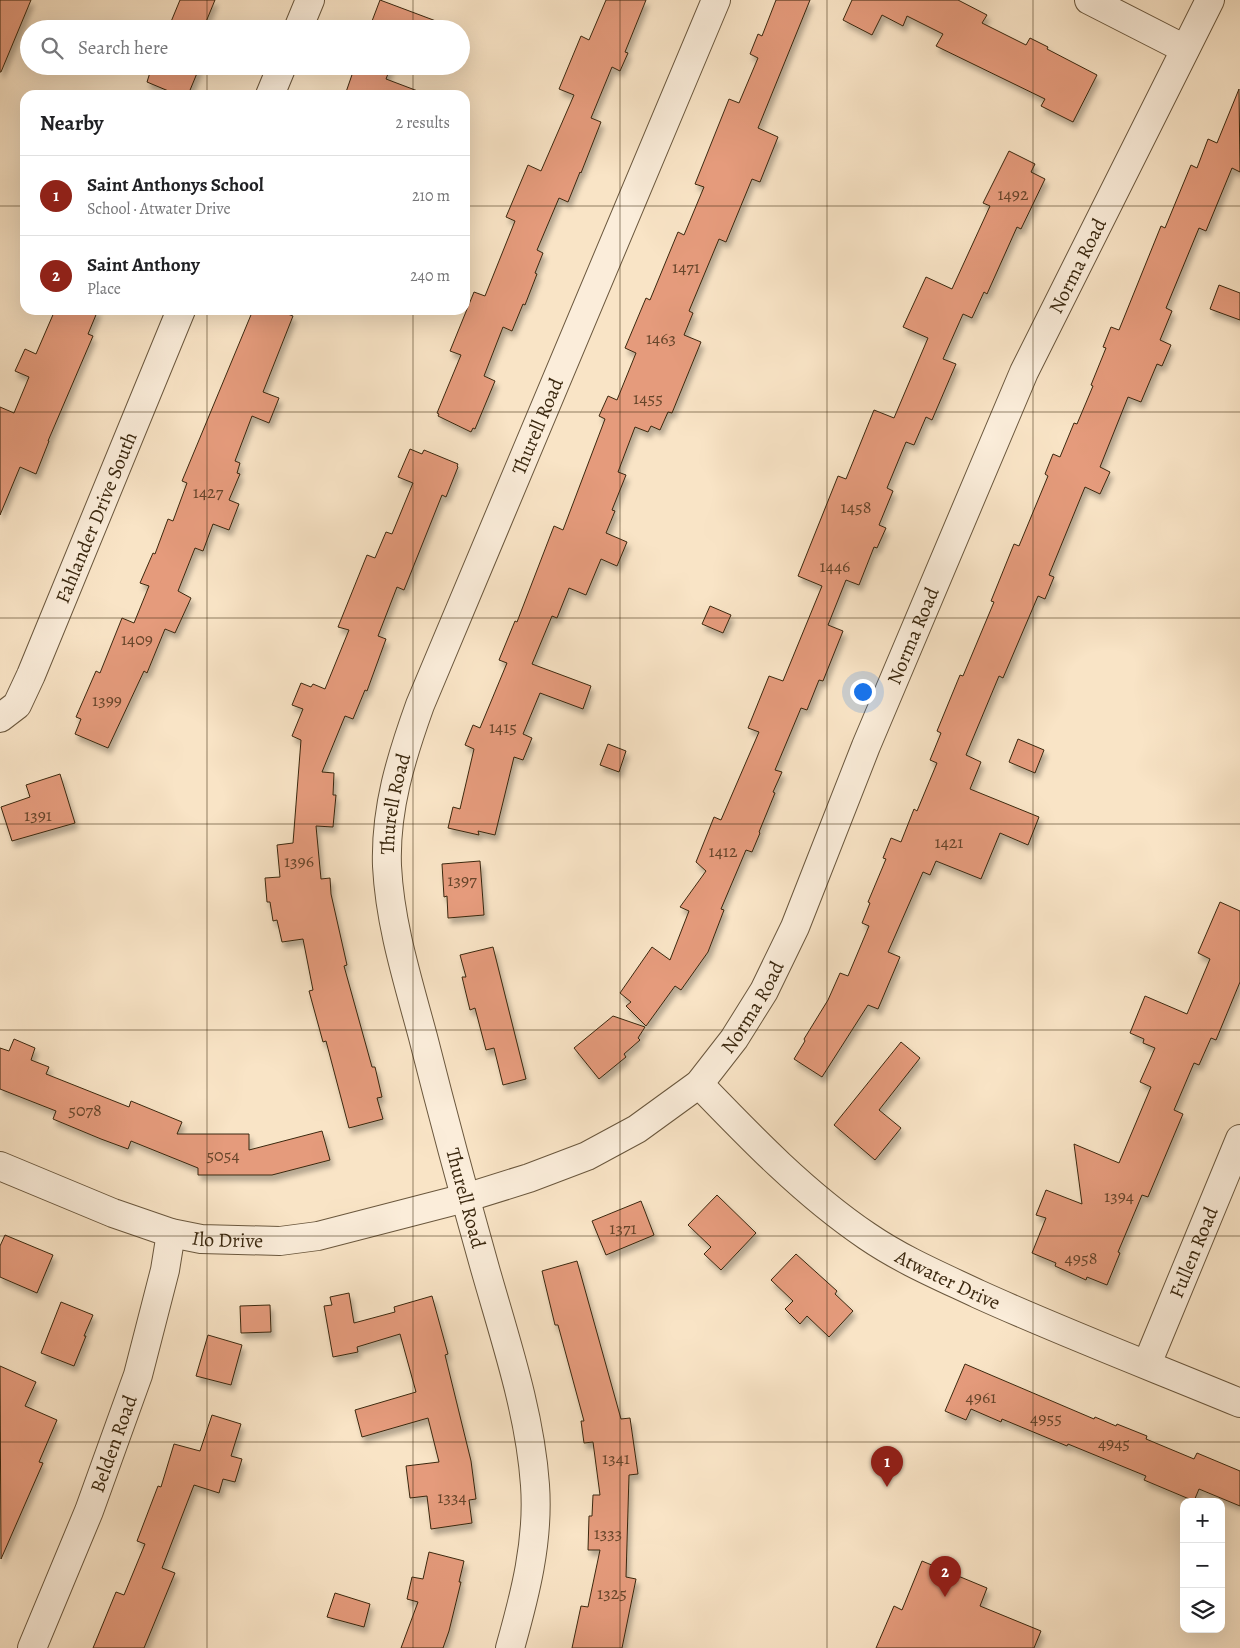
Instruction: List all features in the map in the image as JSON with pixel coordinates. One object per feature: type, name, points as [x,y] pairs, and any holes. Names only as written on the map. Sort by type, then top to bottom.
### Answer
[{"type":"street","points":[[302,20],[310,0]]},
{"type":"street","name":"Thurell Road","points":[[510,1648],[525,1594],[534,1542],[535,1487],[528,1433],[511,1360],[465,1198],[394,931],[387,866],[389,816],[400,762],[420,705],[716,0]]},
{"type":"street","points":[[1089,0],[1184,49]]},
{"type":"street","name":"Norma Road","points":[[465,1198],[529,1178],[587,1156],[636,1129],[699,1084],[734,1039],[764,991],[795,927],[866,746],[1024,372],[1210,0]]},
{"type":"street","points":[[272,90],[278,75]]},
{"type":"street","name":"Fahlander Drive South","points":[[0,718],[16,705],[31,675],[179,315]]},
{"type":"street","name":"Atwater Drive","points":[[699,1084],[777,1163],[820,1200],[868,1237],[921,1267],[1004,1306],[1240,1403]]},
{"type":"street","name":"Fullen Road","points":[[1147,1364],[1240,1139]]},
{"type":"street","name":"Ilo Drive","points":[[0,1166],[113,1212],[171,1233],[200,1239],[280,1242],[318,1236],[465,1198]]},
{"type":"street","name":"Belden Road","points":[[32,1648],[89,1512],[138,1375],[165,1270],[171,1233]]},
{"type":"building","points":[[0,0],[31,0],[23,20],[20,20],[20,26],[0,72]]},
{"type":"building","points":[[180,0],[215,0],[207,20],[172,20]]},
{"type":"building","points":[[380,0],[433,20],[372,20]]},
{"type":"building","points":[[606,0],[646,0],[625,52],[628,53],[620,71],[612,67],[591,118],[601,122],[581,173],[568,202],[559,198],[537,250],[543,253],[525,305],[523,304],[512,331],[503,327],[484,376],[495,381],[475,429],[473,428],[471,432],[438,416],[439,414],[437,413],[461,355],[450,351],[465,315],[470,315],[470,302],[474,292],[485,296],[515,221],[506,217],[528,165],[541,171],[574,95],[559,89],[581,36],[589,40]]},
{"type":"building","points":[[776,0],[810,0],[758,128],[778,137],[760,182],[752,179],[726,242],[719,239],[689,311],[693,313],[684,335],[701,342],[672,413],[668,412],[660,430],[651,426],[648,432],[635,427],[618,472],[626,475],[612,510],[615,511],[606,533],[627,542],[617,566],[601,559],[586,595],[569,588],[557,618],[552,616],[532,664],[591,686],[583,709],[540,693],[523,734],[532,738],[523,760],[514,757],[495,835],[478,831],[479,835],[448,828],[453,807],[460,809],[474,749],[465,745],[473,725],[480,728],[507,663],[499,660],[515,621],[517,622],[554,526],[563,530],[605,419],[599,416],[608,396],[617,400],[636,353],[625,348],[646,298],[650,300],[678,232],[684,235],[704,187],[695,184],[729,99],[739,103],[758,58],[750,54],[758,34],[762,36]]},
{"type":"building","points":[[852,0],[958,0],[987,15],[982,23],[1026,45],[1030,38],[1097,75],[1073,122],[1041,106],[1045,99],[936,46],[943,34],[907,16],[903,26],[882,15],[872,35],[843,20]]},
{"type":"building","points":[[149,75],[196,75],[190,90],[166,90],[147,82]]},
{"type":"building","points":[[352,75],[388,75],[386,79],[415,90],[347,90]]},
{"type":"building","points":[[1239,89],[1240,172],[1232,168],[1206,231],[1199,228],[1166,308],[1172,311],[1160,340],[1171,345],[1162,366],[1157,364],[1141,402],[1128,397],[1100,467],[1110,472],[1100,494],[1085,487],[1049,575],[1054,577],[1045,599],[1038,596],[1003,678],[999,676],[966,755],[981,762],[970,789],[1039,817],[1028,845],[1000,833],[981,879],[936,861],[930,875],[923,872],[888,952],[900,957],[878,1009],[868,1005],[822,1077],[794,1059],[828,1000],[840,973],[848,976],[869,926],[862,923],[870,903],[868,902],[886,859],[883,858],[891,838],[901,842],[914,809],[917,811],[937,763],[930,760],[941,733],[937,731],[960,675],[963,676],[994,602],[991,601],[1014,544],[1019,546],[1048,476],[1045,474],[1053,454],[1060,457],[1074,423],[1077,424],[1093,386],[1091,385],[1106,348],[1103,347],[1111,327],[1119,330],[1161,226],[1165,228],[1191,165],[1197,168],[1208,139],[1217,143]]},
{"type":"building","points":[[1009,151],[1035,164],[1031,172],[1045,179],[1021,229],[1017,227],[987,294],[984,292],[972,318],[963,314],[943,359],[956,364],[932,420],[926,417],[914,445],[906,442],[887,488],[893,491],[879,525],[886,528],[877,548],[874,547],[859,585],[846,580],[828,625],[843,631],[823,681],[819,680],[807,710],[801,708],[775,770],[782,772],[773,792],[775,793],[760,833],[752,852],[746,850],[721,909],[724,910],[708,952],[681,990],[675,986],[646,1026],[626,1006],[631,1002],[620,993],[652,947],[670,960],[689,911],[680,907],[706,871],[696,862],[714,817],[721,820],[759,732],[748,728],[769,676],[783,681],[822,586],[798,576],[838,476],[846,479],[874,410],[894,418],[928,338],[903,327],[926,277],[952,289],[990,206],[983,203]]},
{"type":"building","points":[[1219,285],[1240,293],[1240,320],[1210,309]]},
{"type":"building","points":[[53,315],[96,315],[88,334],[93,336],[48,441],[36,474],[20,467],[0,515],[0,407],[14,413],[29,377],[15,371],[25,349],[36,354]]},
{"type":"building","points":[[251,315],[293,316],[263,392],[279,398],[269,423],[252,416],[235,461],[240,463],[237,473],[240,474],[229,500],[239,504],[229,530],[213,524],[203,551],[195,548],[178,591],[191,598],[175,633],[165,629],[147,673],[144,671],[108,748],[75,734],[81,719],[76,717],[96,671],[100,673],[122,618],[134,623],[149,586],[140,583],[153,553],[155,554],[168,519],[173,521],[187,483],[182,481]]},
{"type":"building","points":[[410,449],[422,454],[424,450],[458,464],[458,467],[446,497],[442,495],[404,590],[397,587],[378,636],[386,639],[367,691],[365,690],[353,719],[345,716],[322,772],[334,773],[333,795],[336,795],[333,827],[316,826],[321,879],[330,878],[331,894],[347,965],[344,966],[372,1067],[375,1067],[382,1097],[377,1098],[383,1119],[349,1128],[326,1041],[323,1042],[309,991],[313,990],[303,939],[282,942],[277,920],[273,921],[270,902],[267,902],[265,878],[280,877],[277,845],[293,843],[301,740],[292,736],[303,709],[292,705],[301,683],[311,687],[313,684],[325,689],[349,630],[338,627],[367,555],[375,558],[386,532],[392,534],[413,483],[398,477]]},
{"type":"building","points":[[710,606],[731,615],[723,633],[702,624]]},
{"type":"building","points":[[1018,739],[1044,750],[1035,773],[1009,762]]},
{"type":"building","points":[[608,744],[626,751],[619,772],[600,765]]},
{"type":"building","points":[[60,774],[75,823],[12,841],[1,807],[30,797],[26,785]]},
{"type":"building","points":[[480,861],[484,915],[448,918],[447,896],[444,897],[442,864]]},
{"type":"building","points":[[1220,902],[1240,911],[1240,982],[1216,1040],[1211,1038],[1199,1065],[1194,1063],[1174,1110],[1183,1114],[1148,1197],[1142,1195],[1118,1252],[1120,1253],[1107,1285],[1087,1277],[1086,1280],[1055,1266],[1056,1263],[1032,1253],[1046,1218],[1036,1215],[1046,1190],[1082,1204],[1074,1144],[1119,1163],[1151,1087],[1140,1082],[1155,1048],[1143,1043],[1144,1039],[1130,1033],[1145,996],[1187,1014],[1210,959],[1198,953]]},
{"type":"building","points":[[493,947],[526,1079],[503,1085],[494,1048],[486,1050],[475,1008],[470,1010],[462,977],[466,977],[460,955]]},
{"type":"building","points":[[613,1016],[645,1027],[638,1038],[640,1040],[624,1054],[626,1057],[599,1079],[574,1048]]},
{"type":"building","points":[[14,1039],[35,1048],[31,1060],[49,1067],[46,1074],[129,1107],[131,1101],[182,1122],[177,1134],[249,1134],[249,1150],[322,1131],[330,1160],[272,1175],[198,1175],[198,1168],[131,1141],[128,1149],[101,1139],[53,1119],[56,1111],[0,1089],[0,1048],[9,1051]]},
{"type":"building","points":[[901,1042],[920,1058],[879,1110],[901,1128],[875,1160],[834,1125]]},
{"type":"building","points":[[717,1195],[756,1233],[721,1270],[704,1254],[711,1247],[688,1225]]},
{"type":"building","points":[[641,1201],[654,1235],[606,1255],[592,1221]]},
{"type":"building","points":[[5,1235],[53,1255],[37,1293],[0,1277],[0,1246]]},
{"type":"building","points":[[796,1254],[837,1291],[835,1294],[853,1311],[829,1337],[807,1316],[800,1324],[785,1309],[793,1301],[771,1280]]},
{"type":"building","points":[[577,1261],[621,1419],[630,1418],[638,1474],[629,1475],[626,1577],[636,1579],[622,1648],[572,1648],[581,1606],[588,1607],[600,1550],[588,1550],[589,1516],[592,1516],[593,1495],[600,1495],[593,1442],[584,1443],[581,1421],[584,1421],[558,1325],[555,1325],[542,1271]]},
{"type":"building","points":[[349,1293],[354,1323],[395,1312],[394,1307],[432,1296],[448,1354],[445,1355],[471,1461],[476,1499],[469,1500],[472,1523],[431,1529],[427,1496],[410,1498],[406,1466],[439,1462],[428,1418],[362,1437],[355,1410],[416,1392],[400,1334],[357,1347],[358,1352],[333,1357],[324,1306],[332,1305],[330,1297]]},
{"type":"building","points":[[61,1302],[93,1315],[74,1366],[41,1353]]},
{"type":"building","points":[[270,1305],[271,1332],[241,1333],[240,1306]]},
{"type":"building","points":[[208,1335],[242,1345],[231,1385],[196,1376]]},
{"type":"building","points":[[965,1364],[1094,1419],[1095,1417],[1116,1426],[1117,1424],[1147,1436],[1146,1439],[1194,1459],[1197,1453],[1240,1471],[1240,1506],[1225,1500],[1225,1498],[1199,1489],[1195,1498],[1187,1498],[1144,1480],[1146,1476],[1068,1444],[1067,1446],[1002,1419],[1001,1422],[971,1409],[966,1420],[945,1411]]},
{"type":"building","points":[[0,1366],[36,1382],[25,1406],[57,1420],[39,1462],[43,1463],[1,1559]]},
{"type":"building","points":[[212,1415],[241,1424],[231,1456],[242,1459],[235,1482],[223,1479],[219,1493],[194,1485],[162,1568],[175,1573],[144,1648],[93,1648],[116,1592],[124,1595],[145,1544],[137,1541],[158,1486],[161,1487],[174,1444],[200,1451]]},
{"type":"building","points":[[429,1552],[464,1561],[449,1631],[443,1648],[401,1648],[418,1602],[407,1599],[412,1577],[423,1579]]},
{"type":"building","points":[[922,1561],[987,1588],[980,1606],[1041,1631],[1034,1648],[876,1648],[894,1606],[902,1610]]},
{"type":"building","points":[[335,1593],[370,1604],[364,1627],[327,1617]]},
{"type":"place","name":"Saint Anthonys School","points":[[887,1487]]},
{"type":"place","name":"Saint Anthony","points":[[945,1597]]}]
